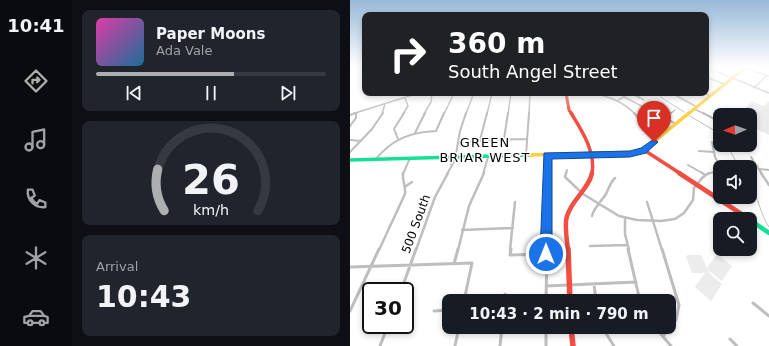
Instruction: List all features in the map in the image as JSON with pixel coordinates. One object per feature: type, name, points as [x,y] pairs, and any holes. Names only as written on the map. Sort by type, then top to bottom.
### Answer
[{"type":"main road","points":[[350,160],[630,154],[644,150],[724,84]]},
{"type":"main road","points":[[567,96],[569,110],[586,136],[593,174],[589,184],[572,204],[566,217],[570,294]]},
{"type":"main road","points":[[644,150],[713,192]]},
{"type":"main road","points":[[732,204],[742,212]]},
{"type":"main road","points":[[757,224],[769,232]]},
{"type":"main road","points":[[572,334],[572,346]]},
{"type":"street","points":[[742,83],[769,93]]},
{"type":"street","points":[[754,88],[760,83]]},
{"type":"street","points":[[350,115],[408,96]]},
{"type":"street","points":[[415,133],[432,99],[432,96]]},
{"type":"street","points":[[376,159],[383,150],[398,139],[415,133],[436,131],[453,96]]},
{"type":"street","name":"500 South","points":[[404,282],[435,197],[455,160],[454,158],[459,143],[460,131],[472,96]]},
{"type":"street","points":[[480,140],[491,96]]},
{"type":"street","points":[[504,139],[511,96]]},
{"type":"street","points":[[526,156],[530,96]]},
{"type":"street","points":[[603,96],[617,101],[630,109],[642,122],[662,135]]},
{"type":"street","points":[[677,96],[713,118]]},
{"type":"street","points":[[398,139],[394,129],[408,106],[405,97]]},
{"type":"street","points":[[617,101],[624,97],[676,124]]},
{"type":"street","points":[[638,97],[644,100]]},
{"type":"street","points":[[350,152],[361,141],[385,111],[385,104]]},
{"type":"street","points":[[651,111],[661,104]]},
{"type":"street","points":[[657,106],[671,114]]},
{"type":"street","points":[[665,118],[675,110]]},
{"type":"street","points":[[350,126],[356,118],[356,113]]},
{"type":"street","points":[[459,143],[480,140],[527,139]]},
{"type":"street","points":[[350,140],[361,141]]},
{"type":"street","points":[[712,142],[713,147]]},
{"type":"street","points":[[699,151],[713,152]]},
{"type":"street","points":[[714,152],[717,160]]},
{"type":"street","points":[[546,294],[548,156]]},
{"type":"street","points":[[454,264],[469,206],[482,179],[488,157]]},
{"type":"street","points":[[751,157],[769,185]]},
{"type":"street","points":[[350,311],[402,201],[406,186],[402,181],[402,176],[410,158]]},
{"type":"street","points":[[688,165],[705,175]]},
{"type":"street","points":[[759,169],[769,170]]},
{"type":"street","points":[[567,170],[565,177],[567,182],[599,203],[625,218],[653,220],[675,218],[682,215],[691,205],[694,197],[693,191],[705,175],[713,170]]},
{"type":"street","points":[[592,216],[593,211],[606,194],[610,183],[615,178]]},
{"type":"street","points":[[406,186],[412,182]]},
{"type":"street","points":[[515,202],[510,255],[546,254]]},
{"type":"street","points":[[647,202],[679,305],[676,320],[663,336],[672,346]]},
{"type":"street","points":[[625,218],[627,245],[639,294]]},
{"type":"street","points":[[462,230],[513,228]]},
{"type":"street","points":[[590,246],[627,245]]},
{"type":"street","points":[[351,268],[472,263],[465,294]]},
{"type":"street","points":[[546,286],[636,282]]},
{"type":"street","points":[[594,284],[595,294]]},
{"type":"street","points":[[753,303],[769,316]]},
{"type":"street","points":[[434,311],[442,310]]},
{"type":"street","points":[[380,346],[385,334]]},
{"type":"street","points":[[455,346],[458,334]]},
{"type":"street","points":[[500,346],[501,334]]},
{"type":"street","points":[[546,334],[546,346]]},
{"type":"street","points":[[606,334],[614,346]]},
{"type":"street","points":[[730,339],[737,346]]},
{"type":"shaded area","points":[[752,101],[764,106],[769,101],[769,135],[757,129],[757,108],[746,108]]},
{"type":"shaded area","points":[[701,255],[707,268],[716,256],[720,256],[732,266],[722,281],[708,270],[709,273],[722,284],[711,301],[695,287],[705,273],[692,273],[686,256]]},
{"type":"waterway","points":[[661,96],[684,112]]},
{"type":"waterway","points":[[690,116],[713,130]]},
{"type":"waterway","points":[[731,152],[735,160]]},
{"type":"waterway","points":[[757,198],[769,227]]},
{"type":"traffic: fast","points":[[350,160],[530,155]]},
{"type":"traffic: fast","points":[[757,225],[769,233]]},
{"type":"traffic: slow","points":[[530,155],[638,152],[644,150],[726,83]]},
{"type":"traffic: jam","points":[[567,96],[569,110],[587,139],[593,168],[591,180],[572,204],[566,217],[570,294]]},
{"type":"traffic: jam","points":[[644,150],[738,212]]},
{"type":"traffic: jam","points":[[572,334],[573,346]]},
{"type":"district","name":"GREEN BRIAR WEST","points":[[485,150]]},
{"type":"route","points":[[546,254],[548,156],[630,154],[643,151],[654,142]]}]
